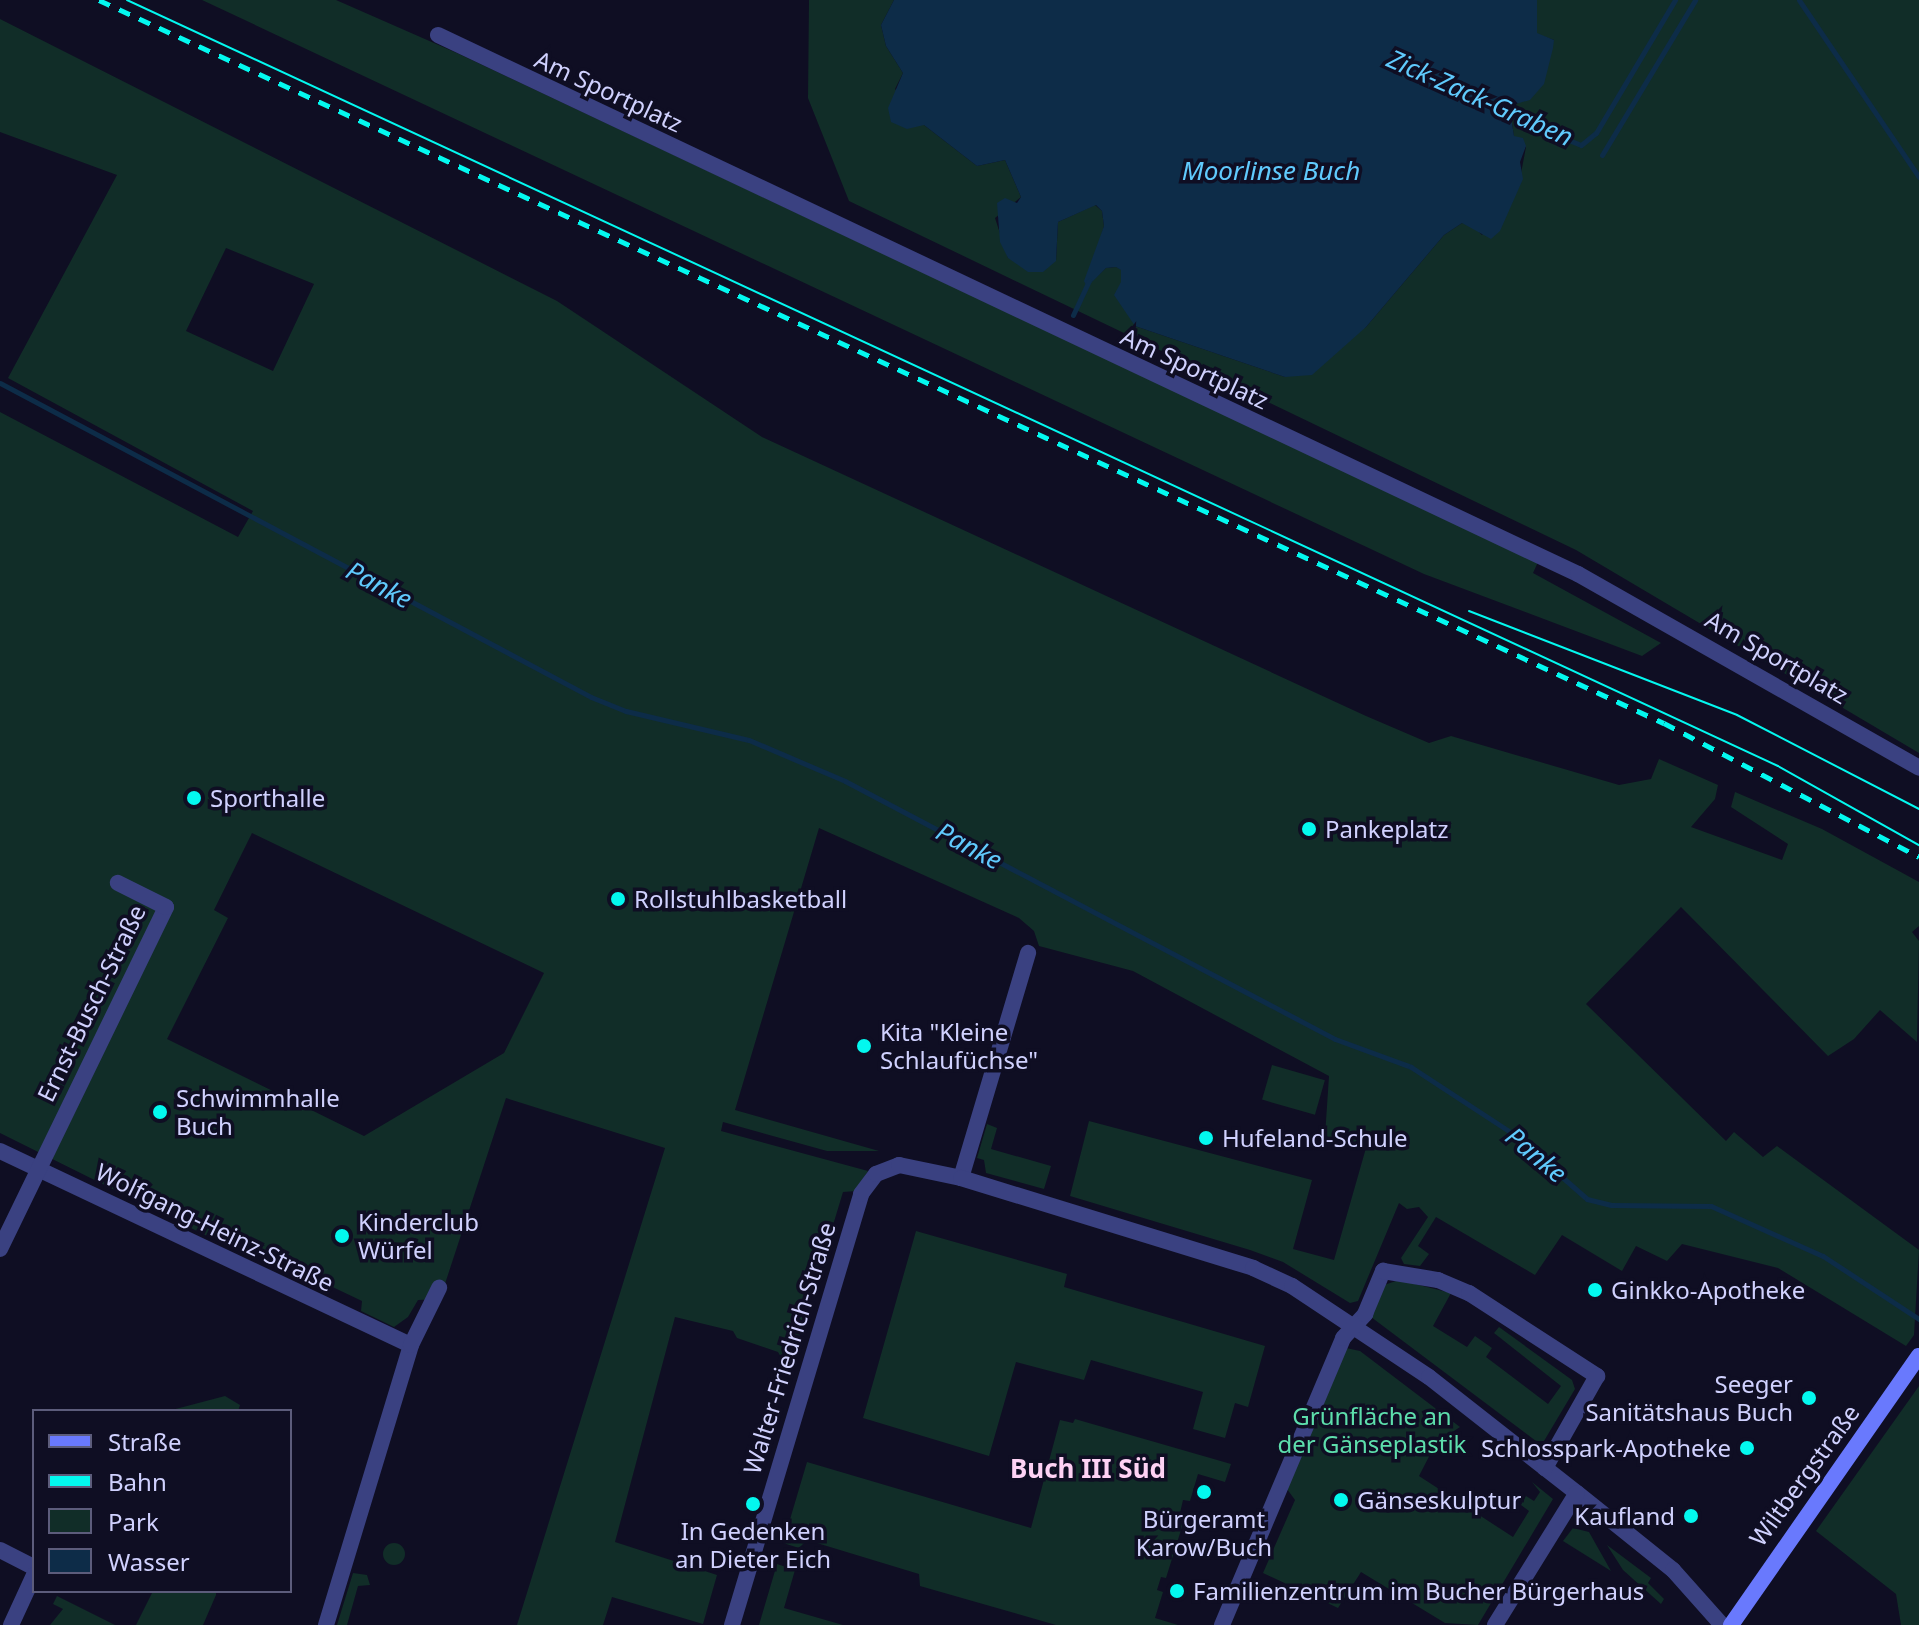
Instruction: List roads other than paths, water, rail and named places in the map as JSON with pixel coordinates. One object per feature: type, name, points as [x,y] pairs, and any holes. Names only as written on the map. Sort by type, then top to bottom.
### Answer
[{"type":"main road","name":"Wiltbergstraße","points":[[1731,1625],[1919,1356]]},
{"type":"street","name":"Am Sportplatz","points":[[438,35],[1578,574],[1919,768]]},
{"type":"street","name":"Ernst-Busch-Straße","points":[[36,1168],[166,907],[118,883]]},
{"type":"street","points":[[961,1178],[1028,953]]},
{"type":"street","name":"Wolfgang-Heinz-Straße","points":[[0,1151],[411,1345]]},
{"type":"street","name":"Walter-Friedrich-Straße","points":[[732,1625],[861,1194],[876,1174],[899,1165],[961,1178],[1253,1268],[1355,1324],[1673,1570],[1722,1625]]},
{"type":"street","points":[[0,1249],[36,1168]]},
{"type":"street","points":[[1222,1625],[1343,1338],[1365,1314],[1383,1271],[1438,1280],[1469,1293],[1597,1376],[1545,1468]]},
{"type":"street","points":[[326,1625],[411,1345],[439,1288]]},
{"type":"street","points":[[1495,1625],[1577,1493]]},
{"type":"street","points":[[0,1550],[32,1566]]},
{"type":"street","points":[[11,1625],[32,1579]]},
{"type":"water","name":"Moorlinse Buch","points":[[894,0],[1537,0],[1537,33],[1554,40],[1544,84],[1530,100],[1512,105],[1510,111],[1514,136],[1523,138],[1526,146],[1520,162],[1523,179],[1500,231],[1491,239],[1462,223],[1444,235],[1366,327],[1312,375],[1285,377],[1135,326],[1114,295],[1121,282],[1121,270],[1116,267],[1106,268],[1087,287],[1084,281],[1104,226],[1102,211],[1096,205],[1058,222],[1056,261],[1043,272],[1028,272],[1008,258],[1000,242],[997,203],[1005,198],[1017,203],[1021,197],[1005,160],[977,166],[924,125],[907,129],[891,122],[888,108],[903,73],[886,46],[881,25]]},
{"type":"waterway","name":"Zick-Zack-Graben","points":[[1506,114],[1581,145],[1596,133],[1675,0]]},
{"type":"waterway","points":[[1602,155],[1695,0]]},
{"type":"waterway","points":[[1799,0],[1919,177]]},
{"type":"waterway","points":[[1073,315],[1089,280]]},
{"type":"waterway","name":"Panke","points":[[0,383],[591,697],[626,711],[749,740],[845,781],[1335,1039],[1411,1067],[1512,1133],[1587,1199],[1611,1205],[1711,1206],[1823,1256],[1919,1319]]},
{"type":"tram line","points":[[127,0],[1778,766],[1919,845]]},
{"type":"tram line","points":[[1469,611],[1737,715],[1919,809]]},
{"type":"railway","points":[[99,0],[1664,723],[1919,857]]},
{"type":"place","name":"Sporthalle","points":[[194,798]]},
{"type":"place","name":"Pankeplatz","points":[[1309,829]]},
{"type":"place","name":"Rollstuhlbasketball","points":[[618,899]]},
{"type":"place","name":"Kita \"Kleine Schlaufüchse\"","points":[[864,1046]]},
{"type":"place","name":"Schwimmhalle Buch","points":[[160,1112]]},
{"type":"place","name":"Hufeland-Schule","points":[[1206,1138]]},
{"type":"place","name":"Kinderclub Würfel","points":[[342,1236]]},
{"type":"place","name":"Ginkko-Apotheke","points":[[1595,1290]]},
{"type":"place","name":"Seeger Sanitätshaus Buch","points":[[1809,1398]]},
{"type":"place","name":"Schlosspark-Apotheke","points":[[1747,1448]]},
{"type":"place","name":"Bürgeramt Karow/Buch","points":[[1204,1492]]},
{"type":"place","name":"Gänseskulptur","points":[[1341,1500]]},
{"type":"place","name":"In Gedenken an Dieter Eich","points":[[753,1504]]},
{"type":"place","name":"Kaufland","points":[[1691,1516]]},
{"type":"place","name":"Familienzentrum im Bucher Bürgerhaus","points":[[1177,1591]]},
{"type":"district","name":"Buch III Süd","points":[[1088,1469]]},
{"type":"park label","name":"Grünfläche an der Gänseplastik","points":[[1372,1430]]}]
